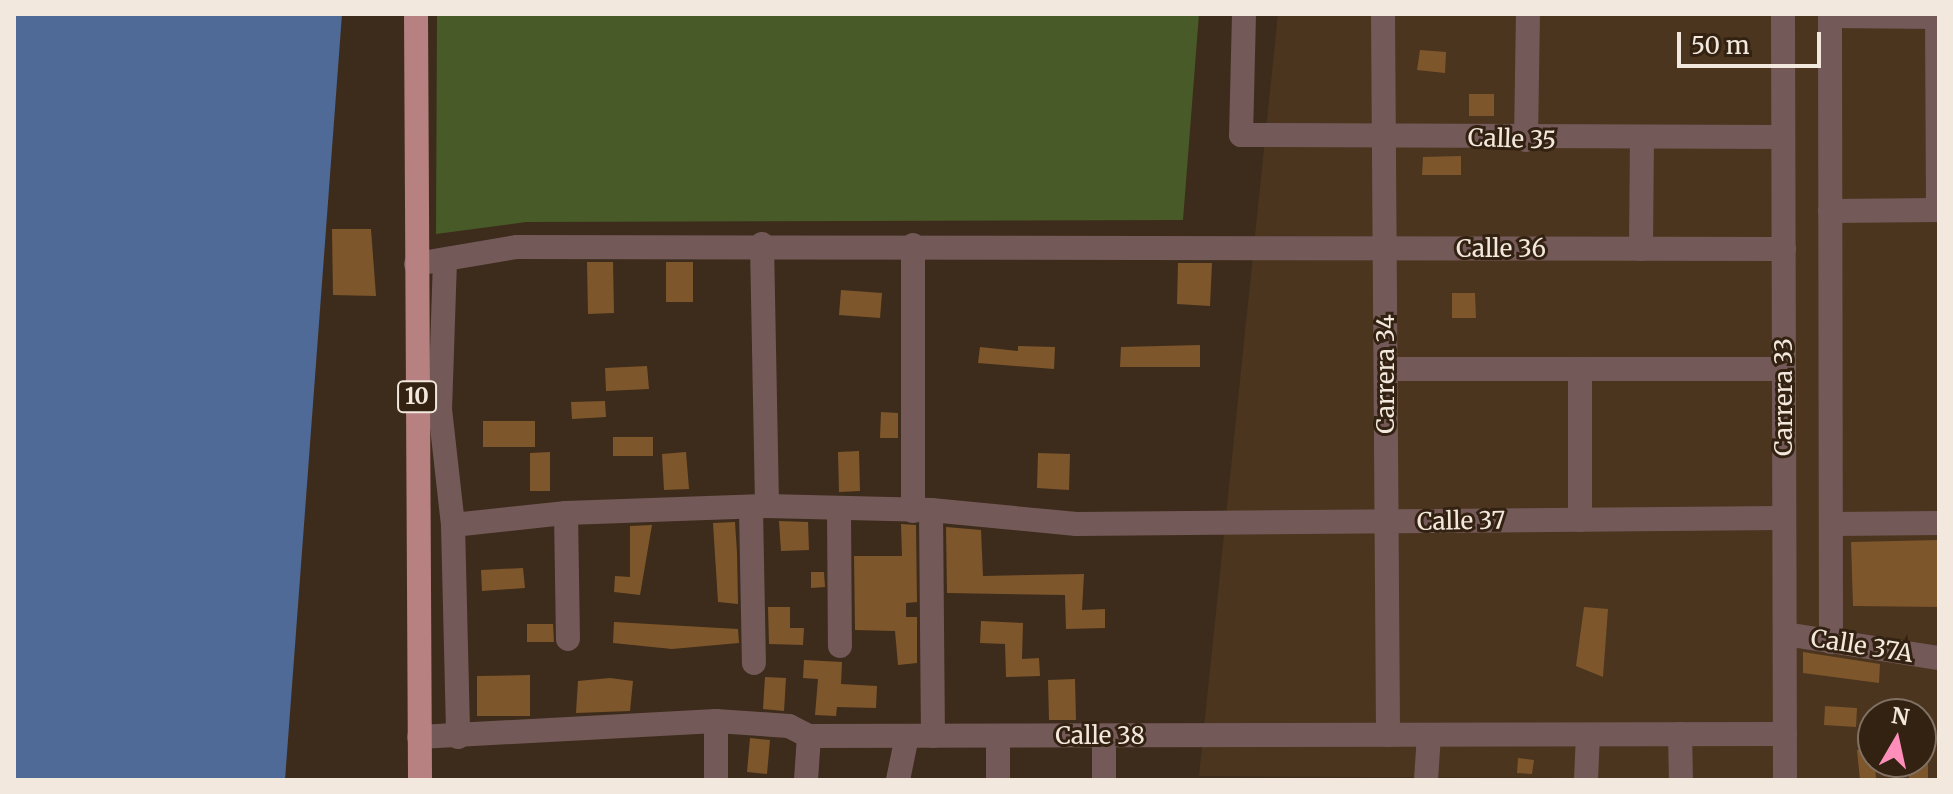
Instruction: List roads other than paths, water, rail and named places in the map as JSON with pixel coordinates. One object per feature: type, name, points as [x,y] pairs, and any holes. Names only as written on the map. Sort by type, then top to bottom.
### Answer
[{"type":"main road","name":"10","points":[[416,14],[420,780]]},
{"type":"street","name":"Calle 35","points":[[1244,14],[1241,135],[1384,135],[1642,142],[1783,137]]},
{"type":"street","name":"Carrera 34","points":[[1383,14],[1388,735]]},
{"type":"street","points":[[1526,140],[1528,14]]},
{"type":"street","name":"Carrera 33","points":[[1783,14],[1785,780]]},
{"type":"street","points":[[1830,211],[1938,210],[1938,16],[1830,15],[1830,211],[1834,524],[1831,642]]},
{"type":"street","points":[[1641,249],[1642,142]]},
{"type":"street","name":"Calle 36","points":[[416,264],[517,247],[762,244],[1217,250],[1784,249]]},
{"type":"street","points":[[754,663],[762,244]]},
{"type":"street","points":[[913,245],[933,736]]},
{"type":"street","points":[[445,260],[440,409],[453,525],[458,737]]},
{"type":"street","points":[[1386,369],[1784,369]]},
{"type":"street","points":[[1580,370],[1580,520]]},
{"type":"street","name":"Calle 37","points":[[453,525],[566,513],[759,508],[922,511],[1138,524],[1783,518]]},
{"type":"street","points":[[839,511],[840,646]]},
{"type":"street","points":[[566,513],[568,639]]},
{"type":"street","points":[[1834,524],[1939,523]]},
{"type":"street","name":"Calle 37A","points":[[1785,634],[1939,658]]},
{"type":"street","points":[[716,721],[716,780]]},
{"type":"street","name":"Calle 38","points":[[419,737],[716,721],[789,726],[809,736],[1785,734]]},
{"type":"street","points":[[1680,734],[1681,780]]},
{"type":"street","points":[[1426,780],[1429,735]]},
{"type":"street","points":[[1586,780],[1588,735]]},
{"type":"street","points":[[806,780],[809,736]]},
{"type":"street","points":[[898,780],[907,736]]},
{"type":"street","points":[[998,736],[998,780]]},
{"type":"street","points":[[1104,736],[1104,780]]},
{"type":"water","points":[[14,14],[342,14],[285,780],[14,780]]}]
